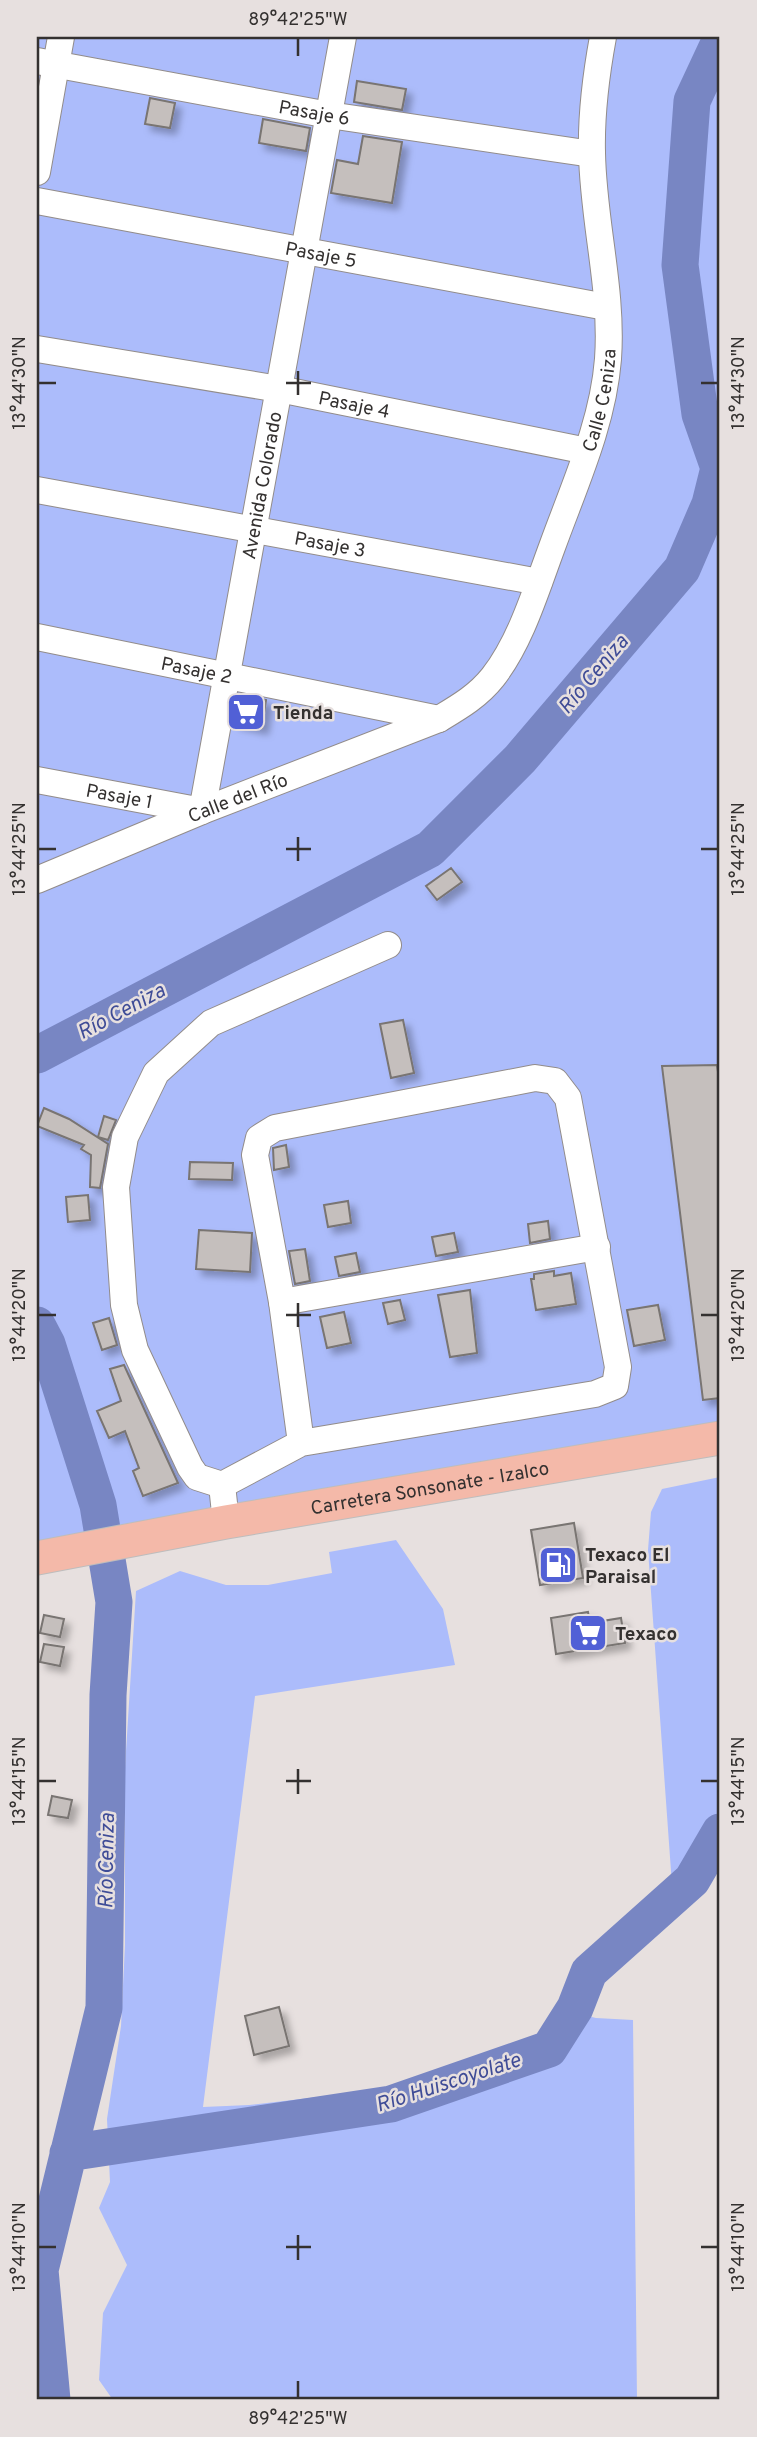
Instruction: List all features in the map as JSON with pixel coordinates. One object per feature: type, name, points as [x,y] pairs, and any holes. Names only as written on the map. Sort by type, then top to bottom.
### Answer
[{"type":"main road","name":"Carretera Sonsonate - Izalco","points":[[37,1558],[226,1522],[720,1438]]},
{"type":"street","points":[[37,172],[46,63],[61,37]]},
{"type":"street","name":"Avenida Colorado","points":[[202,811],[343,37]]},
{"type":"street","name":"Calle Ceniza","points":[[439,719],[469,701],[492,678],[508,654],[539,582],[587,452],[606,370],[606,307],[592,154],[594,106],[603,37]]},
{"type":"street","name":"Pasaje 6","points":[[46,63],[329,114],[592,154]]},
{"type":"street","name":"Pasaje 5","points":[[37,201],[606,307]]},
{"type":"street","name":"Pasaje 4","points":[[37,349],[279,389],[587,452]]},
{"type":"street","name":"Pasaje 3","points":[[37,490],[539,582]]},
{"type":"street","name":"Pasaje 2","points":[[37,637],[439,719]]},
{"type":"street","name":"Calle del Río","points":[[37,880],[202,811],[439,719]]},
{"type":"street","name":"Pasaje 1","points":[[37,780],[202,811]]},
{"type":"street","points":[[301,1443],[282,1302],[256,1155],[259,1138],[275,1128],[535,1078],[555,1081],[568,1098],[618,1367],[615,1386],[595,1394],[301,1443],[222,1485],[197,1477],[190,1467],[135,1350],[124,1306],[116,1187],[125,1137],[156,1073],[211,1023],[388,945]]},
{"type":"street","points":[[282,1302],[597,1247]]},
{"type":"street","points":[[222,1485],[226,1522]]},
{"type":"shaded area","points":[[37,37],[720,37],[720,1449],[37,1572]]},
{"type":"shaded area","points":[[720,1477],[720,1813],[672,1885],[648,1550],[651,1512],[662,1489]]},
{"type":"shaded area","points":[[396,1540],[443,1609],[455,1665],[255,1696],[203,2107],[249,2105],[386,2089],[541,2041],[558,2009],[596,2018],[633,2020],[637,2400],[113,2400],[99,2380],[103,2313],[127,2265],[99,2208],[110,2182],[107,2119],[121,2026],[125,1945],[125,1767],[136,1591],[180,1571],[226,1585],[268,1585],[332,1573],[329,1552]]},
{"type":"building","points":[[357,81],[406,89],[402,110],[354,102]]},
{"type":"building","points":[[150,98],[175,103],[170,128],[145,124]]},
{"type":"building","points":[[263,119],[310,128],[306,151],[259,143]]},
{"type":"building","points":[[363,136],[402,142],[392,203],[331,193],[337,160],[358,164]]},
{"type":"building","points":[[239,694],[266,700],[262,728],[234,722]]},
{"type":"building","points":[[451,868],[462,882],[437,900],[426,886]]},
{"type":"building","points":[[403,1020],[414,1073],[391,1078],[380,1024]]},
{"type":"building","points":[[717,1065],[720,1085],[720,1398],[703,1400],[662,1066]]},
{"type":"building","points":[[44,1108],[69,1119],[108,1144],[100,1188],[90,1187],[91,1155],[81,1149],[84,1145],[37,1126]]},
{"type":"building","points":[[104,1116],[116,1120],[108,1140],[98,1137]]},
{"type":"building","points":[[286,1145],[289,1167],[274,1170],[273,1148]]},
{"type":"building","points":[[190,1162],[233,1163],[232,1180],[189,1179]]},
{"type":"building","points":[[88,1195],[90,1220],[68,1222],[66,1197]]},
{"type":"building","points":[[348,1201],[351,1223],[328,1227],[324,1205]]},
{"type":"building","points":[[548,1221],[550,1239],[530,1243],[528,1224]]},
{"type":"building","points":[[199,1230],[252,1233],[250,1272],[196,1269]]},
{"type":"building","points":[[454,1233],[458,1252],[436,1256],[432,1237]]},
{"type":"building","points":[[305,1249],[310,1281],[295,1284],[289,1251]]},
{"type":"building","points":[[356,1253],[360,1272],[339,1276],[335,1257]]},
{"type":"building","points":[[554,1271],[554,1276],[571,1273],[576,1304],[536,1310],[531,1279],[534,1279],[534,1274]]},
{"type":"building","points":[[470,1290],[477,1353],[450,1357],[438,1295]]},
{"type":"building","points":[[400,1300],[405,1320],[388,1324],[383,1303]]},
{"type":"building","points":[[658,1305],[665,1340],[634,1346],[627,1310]]},
{"type":"building","points":[[344,1312],[351,1343],[327,1348],[320,1317]]},
{"type":"building","points":[[109,1318],[117,1345],[102,1350],[93,1323]]},
{"type":"building","points":[[124,1365],[178,1483],[143,1496],[133,1471],[139,1468],[125,1431],[109,1438],[97,1411],[121,1401],[110,1369]]},
{"type":"building","name":"Texaco El Paraisal","points":[[574,1523],[583,1578],[540,1585],[531,1530]]},
{"type":"building","name":"Texaco","points":[[588,1612],[590,1623],[621,1618],[625,1643],[556,1654],[551,1618]]},
{"type":"building","points":[[44,1615],[64,1619],[60,1637],[40,1633]]},
{"type":"building","points":[[44,1644],[64,1647],[60,1666],[40,1662]]},
{"type":"building","points":[[52,1796],[72,1800],[68,1818],[48,1815]]},
{"type":"building","points":[[279,2007],[289,2046],[254,2055],[245,2016]]},
{"type":"waterway","name":"Río Ceniza","points":[[37,1055],[430,849],[520,759],[682,569],[710,504],[719,468],[700,414],[680,265],[692,101],[720,41]]},
{"type":"waterway","name":"Río Ceniza","points":[[37,1325],[47,1344],[98,1505],[114,1602],[108,1695],[104,2008],[40,2270],[52,2400]]},
{"type":"waterway","name":"Río Huiscoyolate","points":[[68,2153],[391,2104],[549,2049],[575,2008],[589,1972],[692,1880],[720,1832]]},
{"type":"place","name":"Tienda","points":[[246,712]]},
{"type":"place","name":"Texaco El Paraisal","points":[[558,1565]]},
{"type":"place","name":"Texaco","points":[[588,1633]]}]
